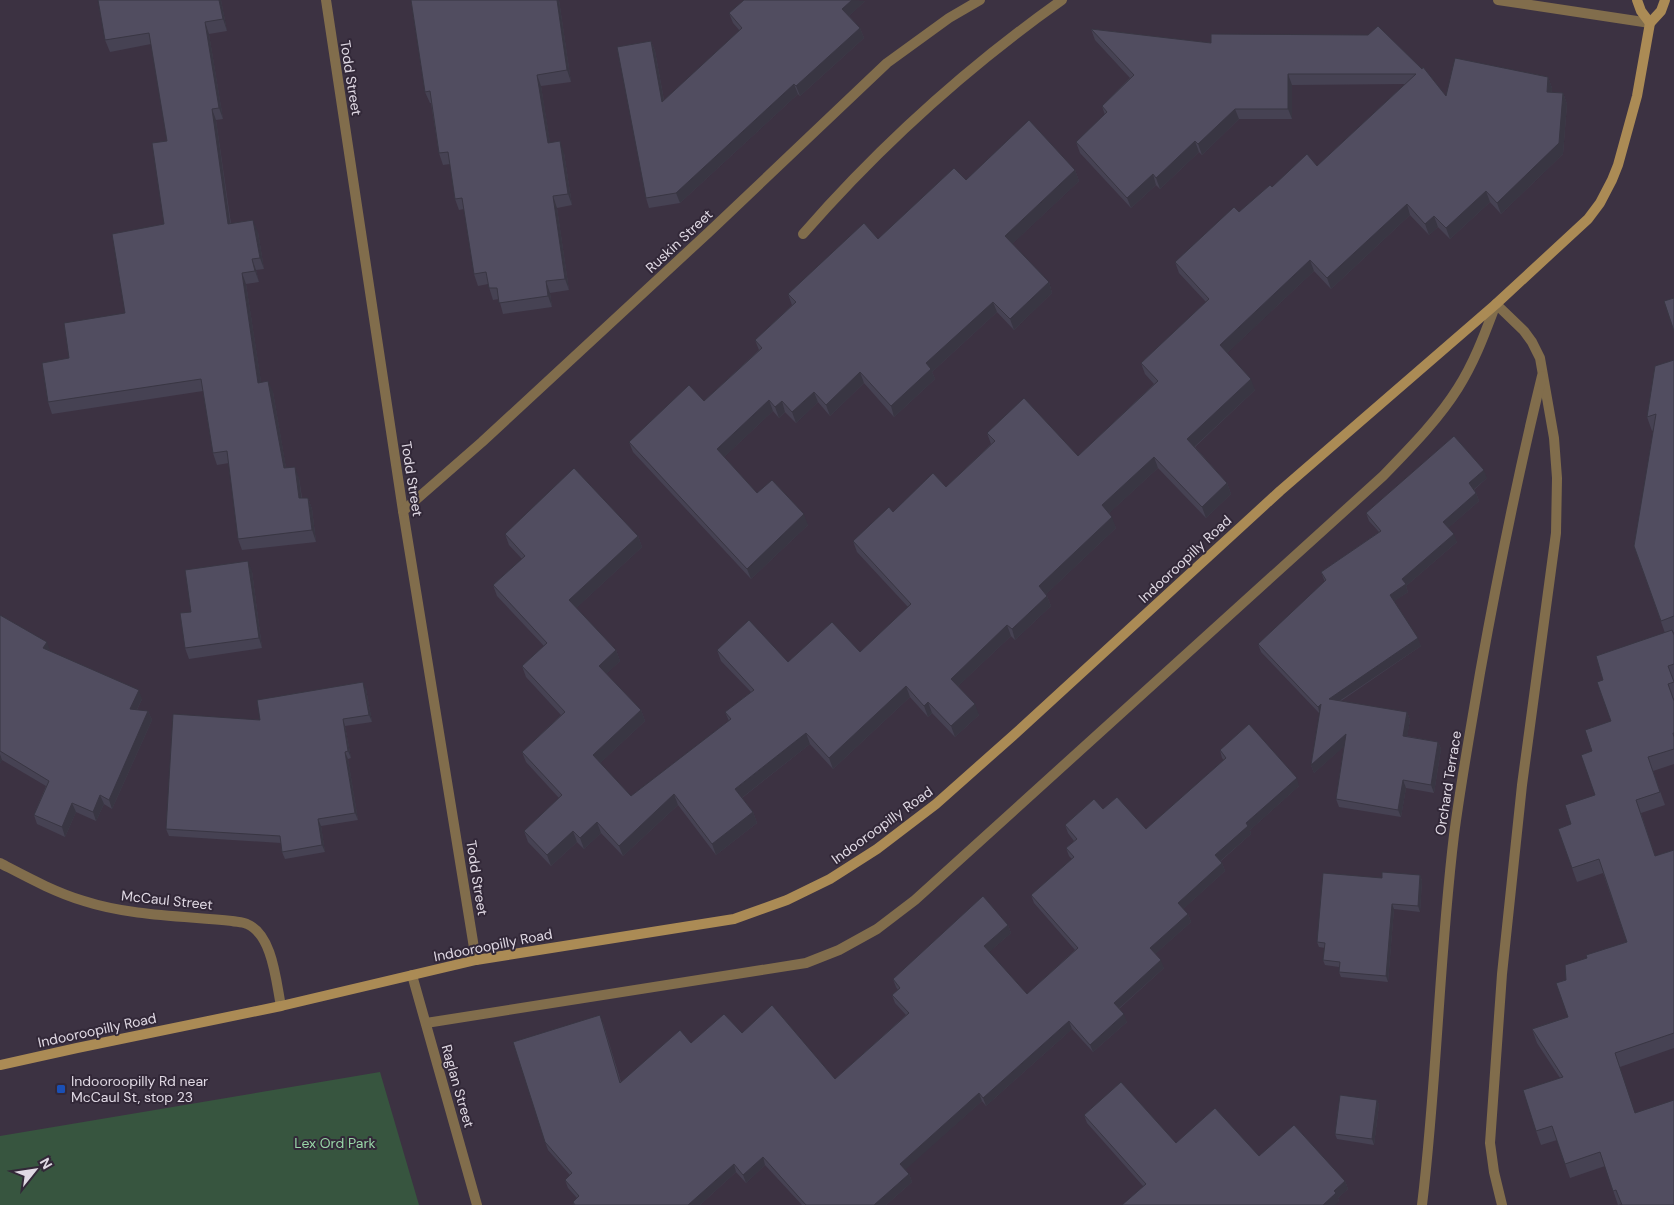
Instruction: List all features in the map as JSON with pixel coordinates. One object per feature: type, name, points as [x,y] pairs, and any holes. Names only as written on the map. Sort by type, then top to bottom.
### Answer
[{"type":"main road","points":[[1638,0],[1641,11],[1650,23]]},
{"type":"main road","name":"Indooroopilly Road","points":[[0,1065],[281,1006],[476,960],[734,919],[787,900],[830,879],[869,854],[951,791],[1280,491],[1496,304],[1580,228],[1600,203],[1612,180],[1631,121],[1650,23],[1660,11],[1665,0]]},
{"type":"street","name":"Todd Street","points":[[326,0],[403,511],[476,960]]},
{"type":"street","name":"Ruskin Street","points":[[403,511],[482,442],[709,232],[887,63],[949,18],[980,0]]},
{"type":"street","points":[[803,234],[851,180],[916,117],[1000,47],[1062,0]]},
{"type":"street","points":[[1498,0],[1650,23]]},
{"type":"street","points":[[1496,304],[1524,331],[1540,358],[1554,438],[1557,478],[1557,516],[1522,786],[1502,974],[1490,1143],[1494,1172],[1502,1205]]},
{"type":"street","name":"Indooroopilly Road","points":[[426,1023],[806,963],[839,950],[876,928],[915,900],[1384,476],[1423,433],[1457,390],[1478,352],[1496,304]]},
{"type":"street","name":"Orchard Terrace","points":[[1422,1205],[1428,1149],[1441,966],[1454,835],[1471,726],[1498,578],[1543,371]]},
{"type":"street","name":"McCaul Street","points":[[0,863],[59,892],[100,906],[248,924],[258,932],[269,952],[281,1006]]},
{"type":"street","name":"Raglan Street","points":[[412,975],[477,1205]]},
{"type":"green space","name":"Lex Ord Park","points":[[380,1072],[419,1205],[0,1205],[0,1136]]},
{"type":"building","points":[[98,0],[219,0],[223,19],[205,22],[219,108],[212,109],[228,224],[253,220],[260,258],[252,259],[255,271],[242,273],[258,383],[268,381],[284,468],[295,467],[299,498],[308,498],[312,530],[238,539],[227,451],[213,453],[201,379],[48,402],[42,363],[69,358],[64,323],[125,313],[112,234],[164,224],[152,143],[167,141],[149,33],[105,40]]},
{"type":"building","points":[[411,0],[557,0],[567,70],[537,75],[548,143],[560,141],[568,194],[553,196],[565,279],[546,281],[548,296],[499,303],[497,288],[489,288],[486,272],[474,274],[462,198],[455,199],[448,152],[439,153],[430,91],[425,92]]},
{"type":"building","points":[[744,0],[852,0],[842,9],[860,28],[796,86],[794,84],[676,193],[646,198],[617,47],[651,41],[662,102],[742,28],[729,13]]},
{"type":"building","points":[[1378,26],[1422,69],[1423,67],[1446,96],[1455,58],[1548,77],[1547,92],[1563,93],[1559,143],[1497,203],[1486,191],[1446,228],[1434,216],[1425,224],[1407,204],[1327,278],[1310,260],[1220,345],[1251,379],[1187,439],[1227,483],[1202,507],[1154,457],[1102,505],[1112,517],[1039,586],[1047,596],[1012,629],[1007,625],[951,679],[975,704],[951,726],[928,702],[924,706],[906,686],[829,758],[806,733],[735,789],[753,812],[712,844],[674,794],[619,846],[597,822],[580,838],[573,831],[547,855],[524,831],[562,795],[522,752],[565,712],[522,666],[547,643],[493,585],[525,556],[505,534],[574,468],[638,536],[569,600],[616,650],[599,666],[641,710],[593,755],[631,796],[731,719],[725,712],[754,690],[717,650],[749,620],[788,662],[832,622],[860,652],[911,604],[853,541],[889,507],[893,512],[933,473],[946,487],[995,441],[987,433],[1024,398],[1078,456],[1158,381],[1141,363],[1209,299],[1175,262],[1234,207],[1239,212],[1270,185],[1272,187],[1307,154],[1317,166],[1416,74],[1288,74],[1288,109],[1235,109],[1198,144],[1195,141],[1156,178],[1153,174],[1127,198],[1076,142],[1107,112],[1102,106],[1134,75],[1091,29],[1211,43],[1211,34],[1368,35]]},
{"type":"building","points":[[1029,120],[1075,170],[1005,236],[1049,282],[1010,319],[993,302],[926,363],[931,369],[891,406],[860,372],[826,405],[814,392],[792,412],[782,401],[775,407],[769,400],[717,449],[757,493],[772,480],[804,514],[747,569],[629,442],[689,385],[704,401],[762,348],[755,340],[796,302],[788,294],[864,223],[878,239],[954,168],[966,180]]},
{"type":"building","points":[[1674,298],[1674,331],[1664,301]]},
{"type":"building","points":[[1674,360],[1674,616],[1661,621],[1634,546],[1656,414],[1647,417],[1655,366]]},
{"type":"building","points":[[1454,436],[1484,470],[1469,483],[1476,493],[1443,522],[1454,534],[1402,579],[1406,584],[1390,595],[1418,638],[1329,699],[1407,712],[1403,736],[1438,742],[1431,785],[1403,780],[1398,810],[1336,799],[1346,734],[1311,765],[1321,704],[1318,707],[1258,644],[1326,580],[1321,572],[1381,531],[1366,513]]},
{"type":"building","points":[[248,561],[259,638],[185,648],[180,613],[191,612],[185,570]]},
{"type":"building","points":[[0,615],[47,642],[43,648],[139,690],[130,709],[148,711],[109,800],[100,795],[93,812],[72,803],[62,827],[34,815],[49,781],[0,751]]},
{"type":"building","points":[[1672,630],[1674,635],[1674,664],[1668,666],[1674,682],[1668,684],[1674,701],[1674,749],[1648,757],[1660,792],[1636,800],[1655,856],[1674,850],[1674,1033],[1615,1053],[1635,1113],[1674,1100],[1674,1205],[1622,1205],[1616,1190],[1613,1191],[1600,1152],[1565,1164],[1552,1126],[1536,1131],[1523,1090],[1563,1077],[1532,1029],[1568,1017],[1556,983],[1566,980],[1565,965],[1587,958],[1586,955],[1627,942],[1599,859],[1572,868],[1558,829],[1571,824],[1565,805],[1595,795],[1581,755],[1592,751],[1585,730],[1611,721],[1597,682],[1603,680],[1596,656]]},
{"type":"building","points":[[363,682],[369,715],[343,719],[348,751],[345,752],[355,813],[318,819],[322,845],[282,852],[280,836],[166,829],[173,714],[260,720],[257,700]]},
{"type":"building","points":[[1249,724],[1297,778],[1246,823],[1248,826],[1215,855],[1222,863],[1178,903],[1188,914],[1150,948],[1161,960],[1114,1003],[1124,1014],[1090,1045],[1069,1021],[983,1098],[979,1093],[900,1164],[909,1174],[874,1205],[806,1205],[763,1157],[743,1175],[734,1164],[688,1205],[575,1205],[573,1202],[579,1196],[565,1180],[572,1173],[545,1142],[513,1042],[600,1015],[620,1083],[680,1030],[691,1043],[724,1014],[742,1033],[772,1005],[835,1079],[909,1013],[892,995],[900,988],[893,979],[983,896],[1008,925],[984,946],[1027,994],[1078,948],[1031,895],[1074,857],[1066,848],[1077,839],[1065,825],[1094,799],[1103,809],[1117,797],[1146,829],[1226,758],[1220,750]]},
{"type":"building","points":[[1382,872],[1420,875],[1418,906],[1392,904],[1386,976],[1339,972],[1340,962],[1323,960],[1325,943],[1317,942],[1323,873],[1382,878]]},
{"type":"building","points":[[1121,1082],[1176,1143],[1215,1108],[1259,1156],[1294,1125],[1345,1181],[1323,1205],[1122,1205],[1146,1184],[1084,1115]]},
{"type":"building","points":[[1340,1095],[1377,1100],[1372,1139],[1335,1134]]},
{"type":"place","name":"Indooroopilly Rd near McCaul St, stop 23","points":[[61,1089]]}]
